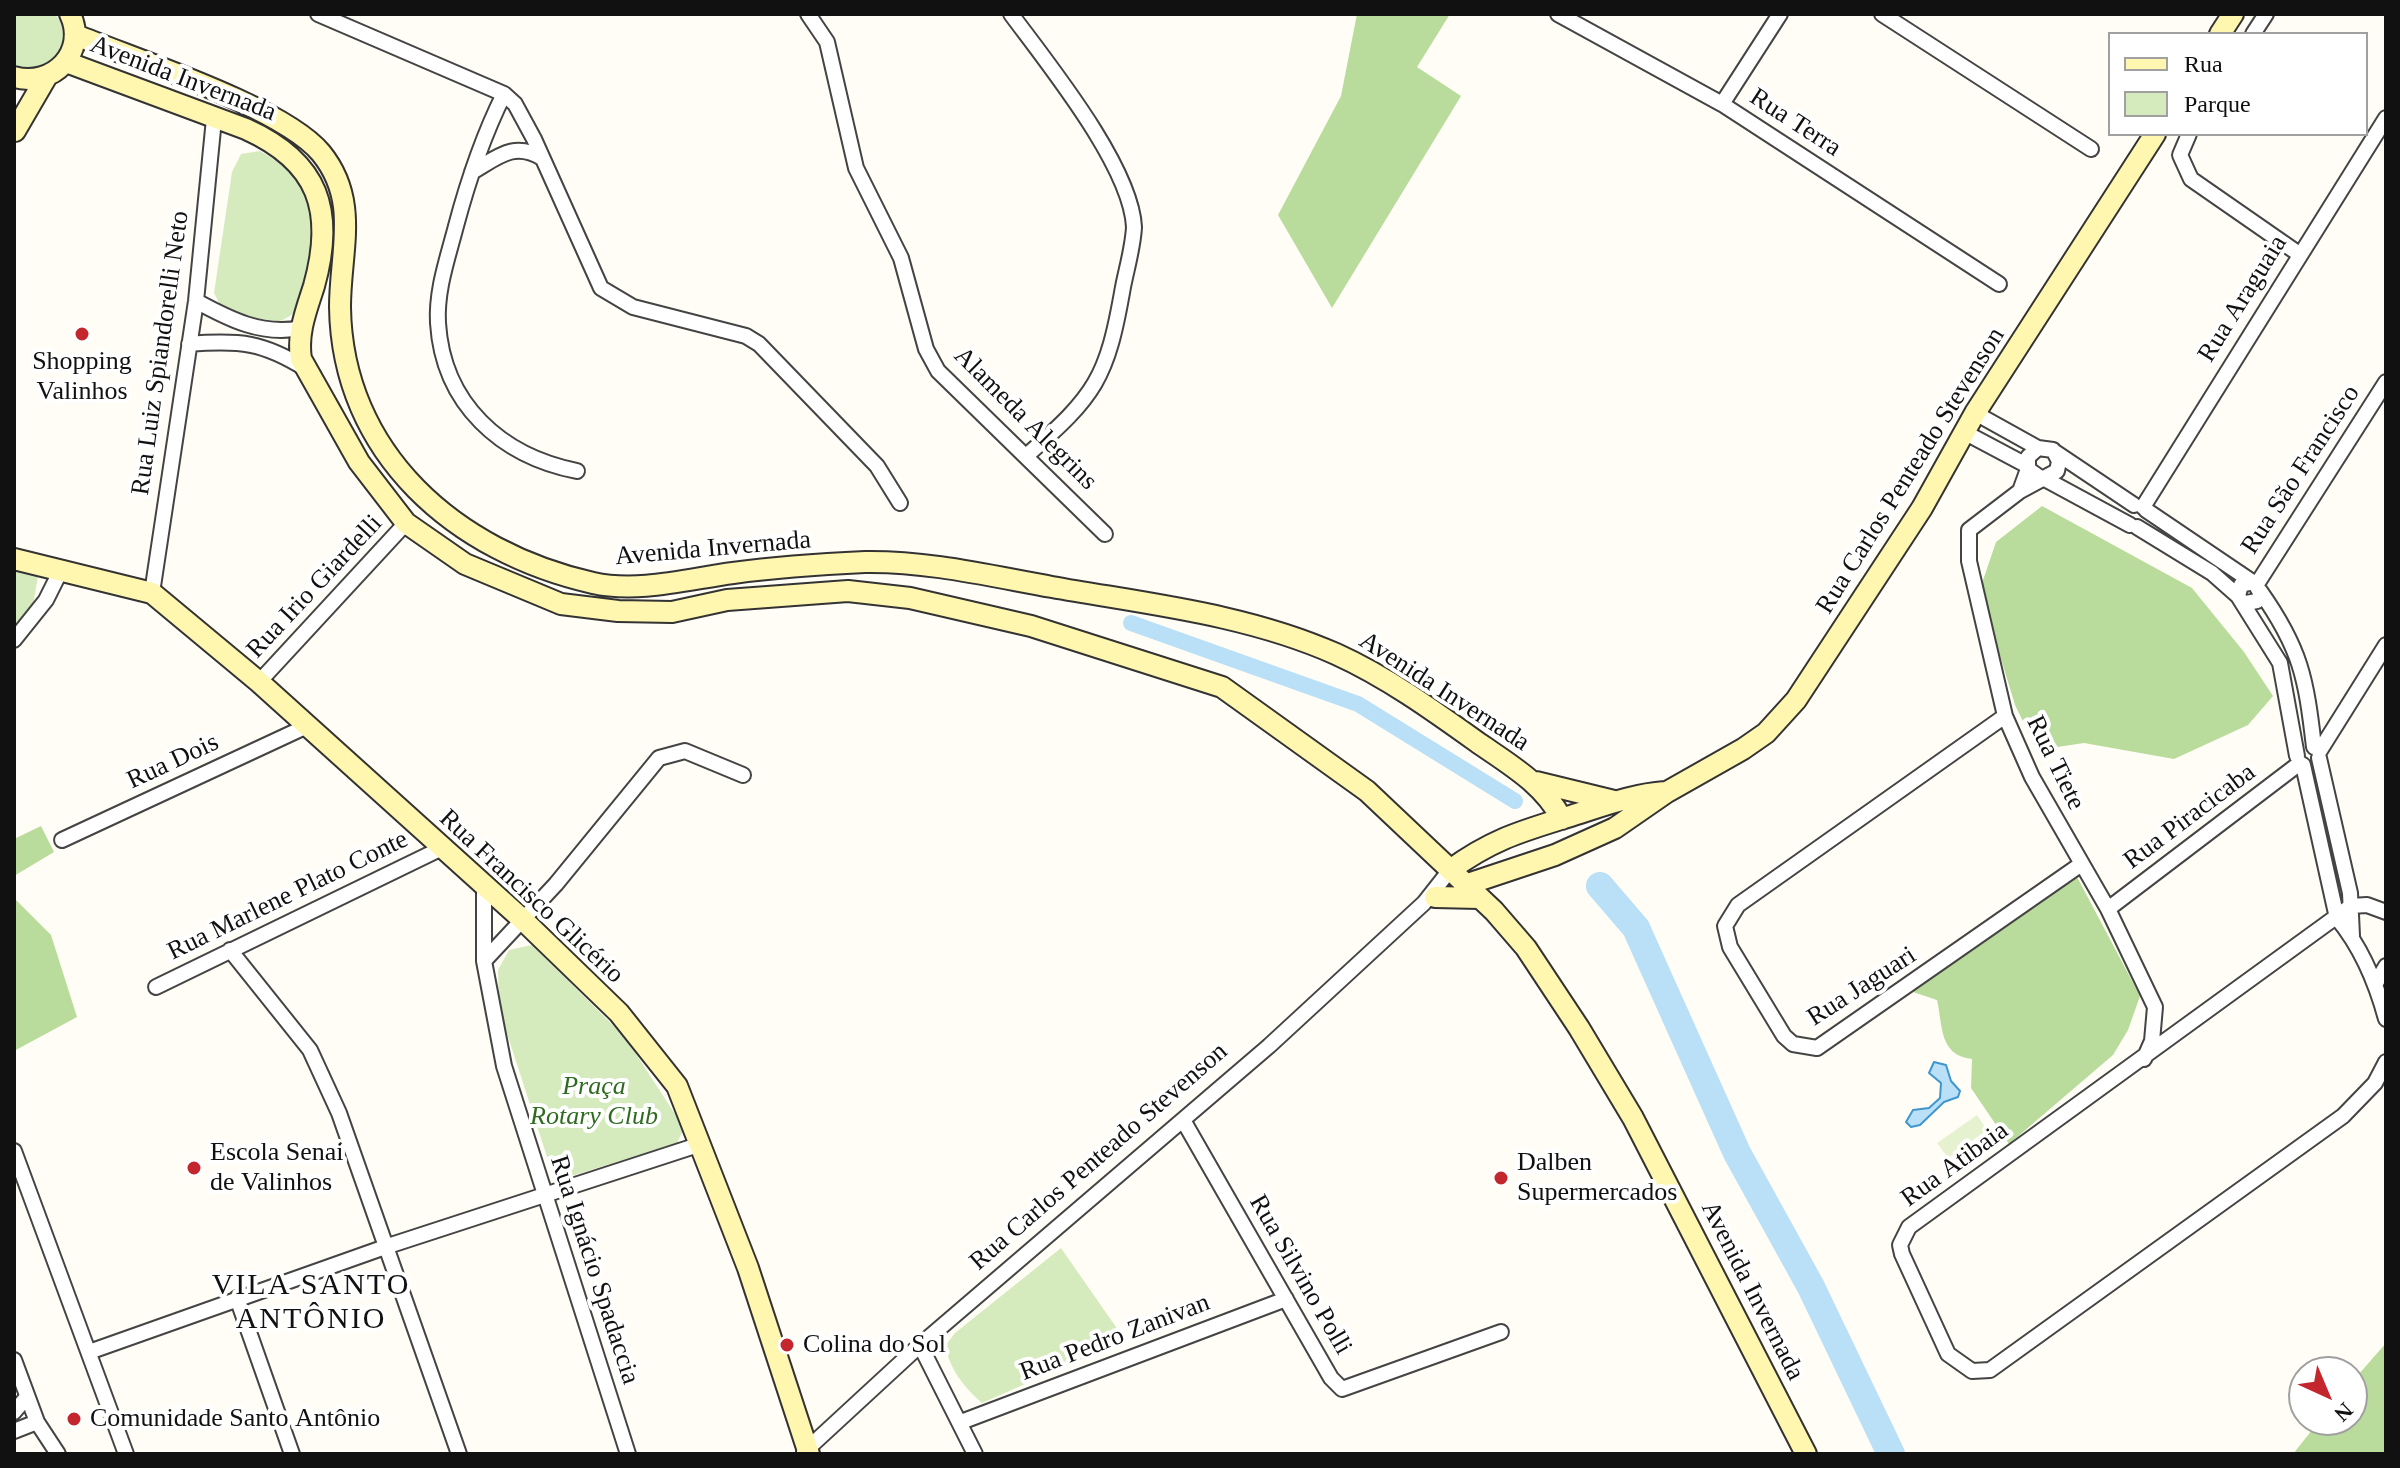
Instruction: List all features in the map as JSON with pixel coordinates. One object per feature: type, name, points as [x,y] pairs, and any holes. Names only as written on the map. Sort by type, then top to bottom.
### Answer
[{"type":"main road","points":[[14,77],[35,80],[47,76],[66,62],[76,35],[70,14]]},
{"type":"main road","points":[[2221,32],[2233,14]]},
{"type":"main road","name":"Avenida Invernada","points":[[76,35],[279,120],[318,150],[335,173],[346,205],[340,304],[345,364],[372,429],[408,484],[431,507],[478,539],[532,564],[596,584],[637,586],[782,567],[917,564],[1184,609],[1272,630],[1337,654],[1412,696],[1532,780],[1545,791],[1562,819]]},
{"type":"main road","name":"Avenida Invernada","points":[[66,62],[147,90],[275,142],[291,155],[311,181],[323,212],[323,242],[301,328],[300,350],[307,369],[359,462],[406,523],[465,564],[561,604],[618,611],[672,612],[727,600],[848,591],[925,601],[1031,626],[1222,687],[1367,791],[1472,891],[1549,982],[1633,1118],[1806,1454]]},
{"type":"main road","points":[[14,144],[14,129],[47,76]]},
{"type":"main road","name":"Rua Carlos Penteado Stevenson","points":[[1472,891],[1504,871],[1555,855],[1615,828],[1667,792],[1766,733],[1796,700],[1922,508],[1975,413],[2154,136]]},
{"type":"main road","points":[[301,328],[316,323],[324,325],[338,343],[345,364]]},
{"type":"main road","name":"Rua Francisco Glicério","points":[[14,559],[62,568],[152,593],[259,682],[484,889],[523,920],[650,1048],[677,1086],[701,1144],[748,1268],[806,1453]]},
{"type":"main road","points":[[1532,780],[1575,794],[1618,801]]},
{"type":"main road","name":"Rua Carlos Penteado Stevenson","points":[[1472,891],[1493,841],[1527,827],[1618,801],[1667,792]]},
{"type":"main road","points":[[1555,855],[1562,819]]},
{"type":"main road","points":[[1428,848],[1430,897],[1492,888],[1504,871]]},
{"type":"street","points":[[318,14],[504,94],[515,104],[543,158],[601,288],[633,307],[746,336],[759,344],[877,466],[900,503]]},
{"type":"street","points":[[1011,14],[1073,100],[1103,150],[1128,197],[1134,227],[1113,346],[1101,376],[1076,412],[1026,456]]},
{"type":"street","name":"Rua Terra","points":[[1558,14],[1722,104],[1999,284]]},
{"type":"street","points":[[1722,104],[1780,14]]},
{"type":"street","points":[[1882,14],[2091,149]]},
{"type":"street","points":[[2254,32],[2266,14]]},
{"type":"street","name":"Alameda Alegrins","points":[[811,15],[827,42],[856,168],[901,258],[926,349],[938,371],[1105,534]]},
{"type":"street","points":[[504,94],[472,172],[442,283],[438,321],[450,377],[466,405],[483,424],[520,453],[544,464],[577,471]]},
{"type":"street","name":"Rua Araguaia","points":[[2134,526],[2146,522],[2141,507],[2386,118]]},
{"type":"street","name":"Rua Luiz Spiandorelli Neto","points":[[152,593],[196,301],[214,119]]},
{"type":"street","points":[[2188,136],[2180,155],[2191,179],[2299,254]]},
{"type":"street","points":[[472,172],[516,149],[528,149],[543,158]]},
{"type":"street","points":[[196,301],[251,326],[268,330],[301,328]]},
{"type":"street","points":[[189,344],[254,343],[281,353],[307,369]]},
{"type":"street","name":"Rua São Francisco","points":[[2242,599],[2257,601],[2256,585],[2386,382]]},
{"type":"street","points":[[1975,413],[2038,448]]},
{"type":"street","points":[[1964,432],[2028,467],[2043,479],[2134,526],[2212,573],[2242,599],[2280,663],[2337,918],[2352,936],[2376,983],[2386,1019]]},
{"type":"street","points":[[2020,491],[2028,457],[2038,448],[2046,447],[2256,585],[2285,626],[2306,677],[2317,752],[2351,906],[2352,936]]},
{"type":"street","points":[[2043,479],[2054,475],[2059,466],[2055,452]]},
{"type":"street","name":"Rua Tiete","points":[[2043,479],[2020,491],[1969,530],[1969,561],[2005,716],[2032,777],[2108,909],[2155,1007],[2152,1041],[2144,1060]]},
{"type":"street","name":"Rua Irio Giardelli","points":[[259,682],[406,523]]},
{"type":"street","points":[[14,640],[46,600],[62,568]]},
{"type":"street","points":[[2317,752],[2386,645]]},
{"type":"street","name":"Rua Jaguari","points":[[2005,716],[1738,905],[1725,926],[1730,947],[1784,1036],[1793,1044],[1817,1048],[1830,1042],[2080,865]]},
{"type":"street","name":"Rua Dois","points":[[62,840],[305,727]]},
{"type":"street","name":"Rua Piracicaba","points":[[2108,909],[2300,762],[2302,747],[2317,752]]},
{"type":"street","points":[[484,961],[523,920],[659,758],[685,751],[743,775]]},
{"type":"street","name":"Rua Marlene Plato Conte","points":[[156,987],[440,849]]},
{"type":"street","name":"Rua Ignácio Spadaccia","points":[[484,889],[484,961],[504,1066],[628,1454]]},
{"type":"street","name":"Rua Carlos Penteado Stevenson","points":[[806,1453],[920,1345],[1183,1120],[1430,897],[1472,891]]},
{"type":"street","points":[[2367,905],[2386,912]]},
{"type":"street","points":[[2351,906],[2386,905]]},
{"type":"street","name":"Rua Atibaia","points":[[2351,906],[2144,1060],[1909,1227],[1903,1237],[1902,1254],[1948,1354],[1959,1366],[1972,1371],[1990,1370],[2343,1116],[2375,1083],[2386,1062]]},
{"type":"street","points":[[230,950],[310,1050],[339,1113],[459,1454]]},
{"type":"street","points":[[2376,983],[2386,966]]},
{"type":"street","name":"Rua Silvino Polli","points":[[1183,1120],[1331,1378],[1342,1389],[1501,1332]]},
{"type":"street","points":[[89,1352],[388,1246],[701,1144]]},
{"type":"street","points":[[14,1151],[20,1180],[126,1454]]},
{"type":"street","points":[[237,1298],[292,1454]]},
{"type":"street","name":"Rua Pedro Zanivan","points":[[961,1422],[1286,1299]]},
{"type":"street","points":[[920,1345],[975,1454]]},
{"type":"street","points":[[14,1360],[37,1422],[58,1454]]},
{"type":"street","points":[[14,1412],[26,1398]]},
{"type":"street","points":[[14,1431],[37,1422]]},
{"type":"green space","points":[[14,14],[55,14],[63,36],[56,56],[37,67],[14,65]]},
{"type":"green space","points":[[1357,14],[1450,14],[1417,67],[1461,96],[1332,308],[1278,215],[1341,96]]},
{"type":"green space","points":[[260,151],[286,168],[299,182],[310,210],[313,229],[313,267],[309,285],[295,312],[279,322],[224,312],[214,293],[232,172],[241,154]]},
{"type":"green space","points":[[2042,506],[2192,588],[2244,652],[2273,696],[2248,725],[2174,759],[2084,743],[2037,750],[2015,705],[1980,589],[1996,542]]},
{"type":"green space","points":[[14,571],[38,576],[33,605],[14,629]]},
{"type":"green space","points":[[41,826],[54,852],[14,876],[14,839]]},
{"type":"green space","points":[[2076,875],[2140,996],[2128,1030],[2113,1055],[2009,1144],[1971,1088],[1972,1059],[1953,1052],[1944,1038],[1937,1000],[1910,991]]},
{"type":"green space","points":[[14,898],[51,935],[77,1017],[14,1051]]},
{"type":"green space","name":"Praça Rotary Club","points":[[532,945],[625,1037],[684,1128],[677,1143],[565,1178],[550,1166],[499,1009],[498,970],[509,950]]},
{"type":"green space","points":[[1977,1115],[1987,1130],[1948,1158],[1937,1143]]},
{"type":"green space","points":[[1061,1248],[1125,1340],[982,1403],[959,1378],[945,1346],[955,1333]]},
{"type":"green space","points":[[2386,1343],[2386,1454],[2293,1454],[2307,1436],[2368,1436],[2368,1364]]},
{"type":"water","points":[[1934,1062],[1946,1065],[1951,1081],[1960,1091],[1958,1097],[1944,1102],[1920,1125],[1911,1127],[1906,1122],[1913,1110],[1929,1108],[1940,1098],[1941,1083],[1929,1073]]},
{"type":"waterway","points":[[1131,623],[1358,704],[1515,801]]},
{"type":"waterway","points":[[1600,886],[1636,928],[1737,1153],[1811,1287],[1891,1454]]},
{"type":"place","name":"Shopping Valinhos","points":[[82,334]]},
{"type":"place","name":"Escola Senai de Valinhos","points":[[194,1168]]},
{"type":"place","name":"Dalben Supermercados","points":[[1501,1178]]},
{"type":"place","name":"Colina do Sol","points":[[787,1345]]},
{"type":"place","name":"Comunidade Santo Antônio","points":[[74,1419]]},
{"type":"district","name":"VILA SANTO ANTÔNIO","points":[[311,1303]]}]
